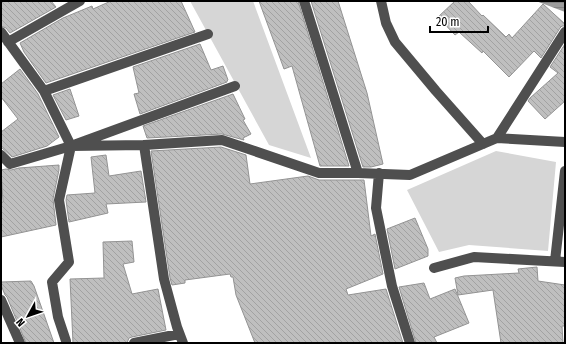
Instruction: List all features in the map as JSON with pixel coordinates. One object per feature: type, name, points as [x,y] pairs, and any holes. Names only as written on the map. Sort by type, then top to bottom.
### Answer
[{"type":"street","points":[[8,42],[80,1]]},
{"type":"street","points":[[304,1],[358,173]]},
{"type":"street","points":[[381,1],[386,23],[395,42],[483,144]]},
{"type":"street","points":[[1,32],[44,92],[71,146],[59,200],[69,262],[52,282],[58,317],[66,343]]},
{"type":"street","points":[[497,138],[565,32]]},
{"type":"street","points":[[44,92],[208,34]]},
{"type":"street","points":[[1,155],[10,164],[71,146],[235,86]]},
{"type":"street","points":[[71,146],[144,145],[222,140],[319,173],[379,173],[410,175],[497,138],[565,142]]},
{"type":"street","points":[[134,343],[181,338],[164,279],[144,145]]},
{"type":"street","points":[[434,268],[474,257],[560,261],[565,171]]},
{"type":"street","points":[[379,173],[376,208],[392,286],[410,343]]},
{"type":"street","points":[[1,300],[20,343]]},
{"type":"shaded area","points":[[190,1],[253,1],[311,158],[269,145]]},
{"type":"shaded area","points":[[536,1],[565,1],[565,12]]},
{"type":"shaded area","points":[[496,151],[556,162],[548,251],[469,245],[439,252],[407,190]]},
{"type":"building","points":[[1,1],[51,1],[56,7],[10,33],[6,28],[1,26]]},
{"type":"building","points":[[111,1],[181,1],[195,32],[46,83],[24,52],[20,43],[63,18],[92,6],[93,9]]},
{"type":"building","points":[[259,1],[298,1],[349,166],[320,166],[292,66],[284,69]]},
{"type":"building","points":[[311,1],[338,1],[367,93],[383,164],[363,167]]},
{"type":"building","points":[[455,1],[468,1],[482,16],[483,15],[506,37],[509,34],[512,38],[543,4],[565,24],[565,26],[560,28],[541,58],[534,51],[509,77],[483,51],[482,53],[459,32],[455,35],[438,17]]},
{"type":"building","points":[[200,44],[211,70],[223,66],[228,80],[227,82],[140,114],[134,94],[139,93],[133,67]]},
{"type":"building","points":[[565,44],[565,101],[545,119],[528,101],[558,73],[550,67]]},
{"type":"building","points":[[20,69],[38,94],[59,137],[47,146],[12,157],[1,147],[1,132],[18,119],[1,97],[1,84]]},
{"type":"building","points":[[70,89],[79,116],[66,120],[53,95]]},
{"type":"building","points":[[233,94],[245,119],[243,120],[251,134],[243,138],[244,140],[222,134],[147,138],[143,126]]},
{"type":"building","points":[[221,147],[246,155],[250,184],[308,176],[319,180],[364,180],[371,236],[375,234],[383,274],[346,289],[348,295],[386,289],[403,343],[255,343],[236,295],[233,277],[231,277],[230,274],[185,280],[185,283],[172,285],[151,151]]},
{"type":"building","points":[[106,155],[109,176],[141,171],[146,202],[106,204],[108,213],[69,222],[66,200],[67,195],[95,193],[91,157]]},
{"type":"building","points":[[59,165],[53,199],[56,225],[1,237],[1,203],[3,202],[1,170]]},
{"type":"building","points":[[415,218],[428,249],[428,256],[395,269],[387,229]]},
{"type":"building","points":[[132,241],[134,262],[123,264],[132,294],[158,289],[166,330],[129,338],[127,343],[73,343],[70,279],[104,278],[103,242]]},
{"type":"building","points":[[537,267],[538,281],[565,285],[565,326],[562,326],[563,343],[501,343],[493,290],[458,295],[455,278],[464,276],[519,273],[518,269]]},
{"type":"building","points":[[31,281],[54,343],[26,343],[1,285],[1,282]]},
{"type":"building","points":[[424,283],[430,299],[455,289],[469,323],[434,337],[437,343],[416,343],[399,287]]}]
